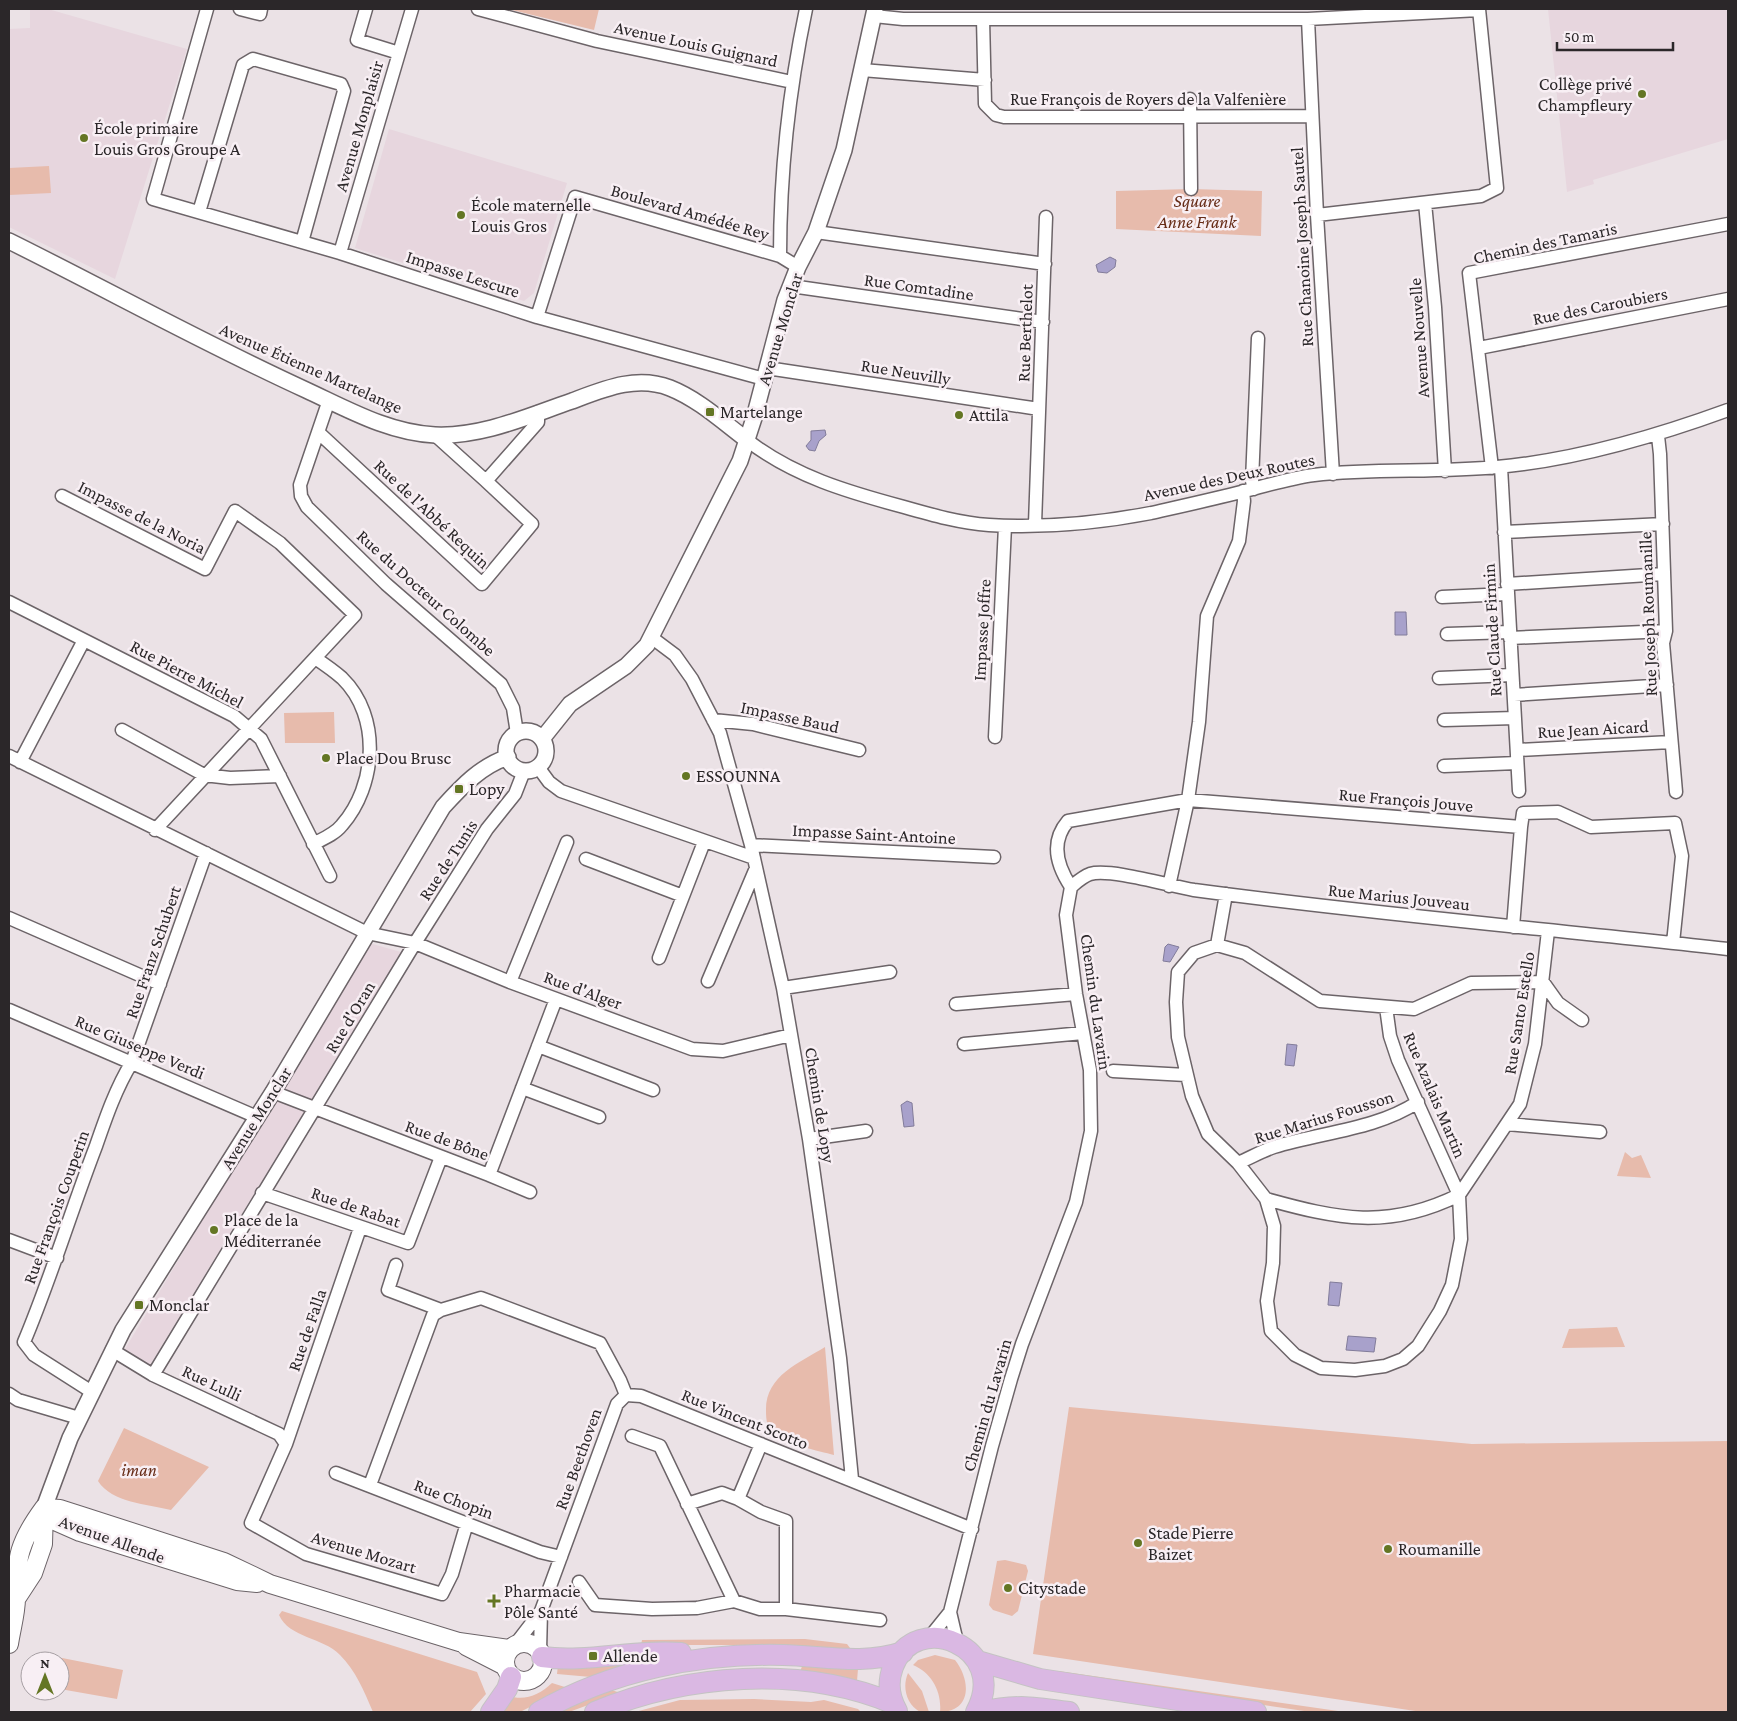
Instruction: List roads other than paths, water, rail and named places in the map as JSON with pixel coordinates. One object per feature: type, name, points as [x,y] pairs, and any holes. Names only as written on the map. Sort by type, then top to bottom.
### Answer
[{"type":"main road","name":"Avenue Monclar","points":[[9,1644],[15,1549],[44,1508]]},
{"type":"main road","name":"Avenue Monclar","points":[[12,1597],[32,1573],[44,1544],[44,1508]]},
{"type":"main road","name":"Avenue Allende","points":[[44,1508],[60,1509],[224,1562],[270,1584],[459,1642],[510,1660],[523,1681],[534,1678],[542,1669],[541,1654],[525,1643],[510,1660]]},
{"type":"main road","points":[[895,1708],[889,1689],[890,1676],[895,1663],[911,1645],[929,1638],[944,1638],[957,1642],[969,1650],[978,1661],[984,1674],[985,1688],[982,1702],[976,1712]]},
{"type":"main road","points":[[539,1712],[558,1702],[636,1672],[673,1663],[784,1655],[866,1660],[904,1652]]},
{"type":"main road","points":[[541,1654],[558,1660],[620,1654],[672,1653],[726,1658]]},
{"type":"main road","points":[[491,1712],[507,1688],[510,1660]]},
{"type":"main road","points":[[978,1661],[1040,1679],[1256,1712]]},
{"type":"main road","points":[[595,1712],[656,1690],[732,1680],[792,1681],[849,1688],[895,1708]]},
{"type":"main road","points":[[982,1712],[1006,1706],[1025,1705],[1069,1712]]},
{"type":"street","name":"Impasse Lescure","points":[[207,9],[152,199],[340,253],[537,317],[766,374]]},
{"type":"street","points":[[240,9],[260,14],[262,9]]},
{"type":"street","points":[[366,9],[357,40],[399,53]]},
{"type":"street","name":"Avenue Monplaisir","points":[[340,253],[412,9]]},
{"type":"street","name":"Avenue Louis Guignard","points":[[478,9],[597,41],[792,82]]},
{"type":"street","points":[[780,256],[781,191],[792,82],[806,9]]},
{"type":"street","points":[[874,12],[902,19],[1308,19],[1479,9],[1497,188],[1481,196],[1317,215]]},
{"type":"street","name":"Avenue Monclar","points":[[542,739],[570,704],[639,655],[651,637],[726,490],[747,440],[790,286],[816,232],[844,150],[874,12]]},
{"type":"street","name":"Rue François de Royers de la Valfenière","points":[[983,19],[985,104],[996,115],[1004,117],[1312,116]]},
{"type":"street","name":"Rue Chanoine Joseph Sautel","points":[[1308,19],[1317,215],[1333,474]]},
{"type":"street","points":[[199,212],[243,65],[253,59],[340,84],[344,91],[302,242]]},
{"type":"street","points":[[862,70],[985,80]]},
{"type":"street","points":[[1190,99],[1191,188]]},
{"type":"street","name":"Boulevard Amédée Rey","points":[[537,317],[575,197],[780,256],[798,268]]},
{"type":"street","name":"Avenue Nouvelle","points":[[1425,203],[1435,306],[1445,471]]},
{"type":"street","name":"Rue Berthelot","points":[[1035,524],[1046,217]]},
{"type":"street","name":"Chemin des Tamaris","points":[[1497,467],[1469,273],[1728,224]]},
{"type":"street","name":"Rue Berthelot","points":[[816,232],[1045,264]]},
{"type":"street","name":"Avenue Étienne Martelange","points":[[9,241],[248,362],[392,427],[436,435],[488,429],[620,384],[650,383],[670,388],[689,398],[747,440]]},
{"type":"street","name":"Rue Comtadine","points":[[790,286],[1043,322]]},
{"type":"street","name":"Rue des Caroubiers","points":[[1479,348],[1728,298]]},
{"type":"street","points":[[1169,886],[1188,800],[1199,722],[1207,616],[1239,541],[1244,501],[1252,481],[1258,338]]},
{"type":"street","name":"Rue Neuvilly","points":[[766,374],[1039,409]]},
{"type":"street","points":[[319,433],[329,400]]},
{"type":"street","name":"Avenue des Deux Routes","points":[[747,440],[766,454],[800,472],[858,495],[966,522],[1005,526],[1149,513],[1312,475],[1445,471],[1542,461],[1658,436],[1728,410]]},
{"type":"street","points":[[436,435],[486,481],[538,422],[538,412]]},
{"type":"street","name":"Rue de l'Abbé Requin","points":[[319,433],[482,584],[532,524],[486,481]]},
{"type":"street","name":"Rue du Docteur Colombe","points":[[319,433],[300,486],[301,496],[307,507],[386,584],[501,684],[513,708],[517,733]]},
{"type":"street","name":"Rue Joseph Roumanille","points":[[1658,436],[1666,631],[1663,642],[1676,792]]},
{"type":"street","name":"Rue Claude Firmin","points":[[1497,467],[1504,532],[1519,791]]},
{"type":"street","name":"Impasse de la Noria","points":[[62,496],[205,569],[235,511],[280,543],[355,615],[315,658]]},
{"type":"street","points":[[1504,532],[1662,524]]},
{"type":"street","name":"Impasse Joffre","points":[[995,737],[1005,526]]},
{"type":"street","points":[[1442,597],[1664,574]]},
{"type":"street","name":"Rue Pierre Michel","points":[[9,602],[234,716],[261,739],[330,876]]},
{"type":"street","points":[[1447,634],[1510,635],[1666,631]]},
{"type":"street","name":"Chemin de Lopy","points":[[651,637],[675,655],[692,679],[720,733],[751,845],[782,988],[809,1139],[840,1358],[852,1479]]},
{"type":"street","points":[[15,759],[84,640]]},
{"type":"street","points":[[155,830],[204,775],[315,658],[343,679],[354,694],[364,713],[371,753],[368,772],[354,809],[342,827],[313,844]]},
{"type":"street","points":[[1438,678],[1512,675]]},
{"type":"street","points":[[1514,695],[1667,686]]},
{"type":"street","points":[[1444,720],[1515,718]]},
{"type":"street","name":"Impasse Baud","points":[[713,720],[753,724],[859,750]]},
{"type":"street","points":[[122,730],[204,775],[230,778],[280,776]]},
{"type":"street","points":[[531,769],[545,759],[546,749],[542,739],[535,733],[526,731],[517,733],[508,744],[508,758],[517,768],[531,769],[561,791],[704,842],[755,863],[708,981]]},
{"type":"street","name":"Rue Jean Aicard","points":[[1444,766],[1517,756],[1672,742]]},
{"type":"street","name":"Avenue Monclar","points":[[44,1508],[79,1418],[112,1350],[273,1092],[366,933],[444,807],[475,775],[498,761],[508,758]]},
{"type":"street","name":"Rue d'Alger","points":[[15,759],[366,933],[415,943],[510,982],[692,1049],[722,1051],[791,1035]]},
{"type":"street","name":"Rue de Tunis","points":[[415,943],[488,829],[515,794],[531,769]]},
{"type":"street","points":[[1071,887],[1063,875],[1057,853],[1059,832],[1068,822],[1188,800]]},
{"type":"street","name":"Rue François Jouve","points":[[1188,800],[1521,827]]},
{"type":"street","points":[[1513,927],[1523,813],[1558,812],[1591,827],[1675,823],[1682,856],[1673,943]]},
{"type":"street","points":[[510,982],[567,842]]},
{"type":"street","points":[[659,958],[704,842]]},
{"type":"street","name":"Impasse Saint-Antoine","points":[[751,845],[994,857]]},
{"type":"street","name":"Rue Franz Schubert","points":[[132,1062],[206,853]]},
{"type":"street","points":[[586,859],[683,896]]},
{"type":"street","name":"Rue Marius Jouveau","points":[[1071,887],[1082,878],[1092,874],[1110,873],[1169,886],[1226,894],[1548,931],[1728,949]]},
{"type":"street","name":"Chemin du Lavarin","points":[[929,1638],[950,1612],[992,1446],[1022,1344],[1076,1202],[1091,1131],[1090,1070],[1076,994],[1066,915],[1071,887]]},
{"type":"street","points":[[1217,945],[1226,894]]},
{"type":"street","points":[[9,918],[160,984]]},
{"type":"street","name":"Rue Santo Estello","points":[[1459,1195],[1520,1104],[1535,1044],[1548,931]]},
{"type":"street","name":"Rue d'Oran","points":[[153,1375],[415,943]]},
{"type":"street","points":[[1266,1199],[1321,1214],[1366,1219],[1405,1214],[1434,1207],[1459,1195],[1461,1239],[1452,1285],[1440,1311],[1418,1346],[1403,1359],[1385,1366],[1354,1370],[1322,1368],[1295,1355],[1271,1332],[1267,1301],[1273,1263],[1274,1226],[1266,1199],[1238,1163],[1208,1134],[1192,1096],[1178,1037],[1176,1002],[1178,972],[1194,953],[1217,945],[1244,952],[1320,1001],[1386,1007],[1414,1009],[1471,983],[1542,982],[1558,1003],[1582,1020]]},
{"type":"street","points":[[782,988],[890,972]]},
{"type":"street","points":[[956,1004],[1076,994]]},
{"type":"street","name":"Rue de Bône","points":[[273,1092],[489,1175],[556,999]]},
{"type":"street","name":"Rue Azalais Martin","points":[[1386,1007],[1390,1036],[1398,1060],[1459,1195]]},
{"type":"street","name":"Rue Giuseppe Verdi","points":[[9,1010],[257,1117]]},
{"type":"street","points":[[964,1044],[1083,1032]]},
{"type":"street","points":[[538,1046],[653,1090]]},
{"type":"street","name":"Rue François Couperin","points":[[92,1392],[34,1355],[24,1342],[57,1258],[87,1168],[120,1083],[132,1062]]},
{"type":"street","points":[[1113,1071],[1186,1075]]},
{"type":"street","points":[[522,1088],[599,1117]]},
{"type":"street","name":"Rue Marius Fousson","points":[[1238,1163],[1273,1148],[1376,1122],[1400,1114],[1418,1102]]},
{"type":"street","points":[[1507,1124],[1600,1132]]},
{"type":"street","points":[[809,1139],[866,1131]]},
{"type":"street","name":"Rue de Rabat","points":[[262,1193],[408,1243],[441,1157]]},
{"type":"street","points":[[489,1175],[530,1192]]},
{"type":"street","name":"Rue de Falla","points":[[283,1449],[360,1228]]},
{"type":"street","points":[[9,1240],[57,1258]]},
{"type":"street","points":[[396,1265],[388,1290],[441,1310]]},
{"type":"street","name":"Rue Beethoven","points":[[441,1310],[481,1298],[600,1343],[626,1395],[617,1404],[541,1611],[510,1660]]},
{"type":"street","points":[[370,1485],[433,1315],[441,1310]]},
{"type":"street","name":"Rue Lulli","points":[[112,1350],[153,1375],[279,1434],[283,1449]]},
{"type":"street","points":[[9,1394],[18,1400],[79,1418]]},
{"type":"street","name":"Rue Vincent Scotto","points":[[626,1395],[641,1396],[852,1479]]},
{"type":"street","points":[[632,1436],[660,1446],[734,1601]]},
{"type":"street","points":[[738,1499],[761,1444]]},
{"type":"street","name":"Avenue Mozart","points":[[283,1449],[251,1523],[306,1554],[442,1594],[452,1574],[467,1523]]},
{"type":"street","name":"Rue Chopin","points":[[336,1473],[540,1552],[561,1557]]},
{"type":"street","points":[[852,1479],[972,1529]]},
{"type":"street","points":[[687,1504],[722,1493],[786,1522],[786,1609]]},
{"type":"street","points":[[580,1582],[595,1605],[652,1609],[697,1608],[734,1601],[760,1609],[786,1609],[880,1620]]},
{"type":"street","name":"Rue Beethoven","points":[[541,1611],[541,1654]]},
{"type":"street","name":"Chemin du Lavarin","points":[[950,1612],[957,1642]]},
{"type":"place","name":"Collège privé Champfleury","points":[[1642,94]]},
{"type":"place","name":"École primaire Louis Gros Groupe A","points":[[84,138]]},
{"type":"place","name":"École maternelle Louis Gros","points":[[461,215]]},
{"type":"place","name":"Martelange","points":[[710,412]]},
{"type":"place","name":"Attila","points":[[959,415]]},
{"type":"place","name":"Place Dou Brusc","points":[[326,758]]},
{"type":"place","name":"ESSOUNNA","points":[[686,776]]},
{"type":"place","name":"Lopy","points":[[459,789]]},
{"type":"place","name":"Place de la Méditerranée","points":[[214,1230]]},
{"type":"place","name":"Monclar","points":[[139,1305]]},
{"type":"place","name":"Stade Pierre Baizet","points":[[1138,1543]]},
{"type":"place","name":"Roumanille","points":[[1388,1549]]},
{"type":"place","name":"Citystade","points":[[1008,1588]]},
{"type":"place","name":"Pharmacie Pôle Santé","points":[[494,1601]]},
{"type":"place","name":"Allende","points":[[593,1656]]},
{"type":"park label","name":"Square Anne Frank","points":[[1197,211]]},
{"type":"park label","name":"iman","points":[[139,1470]]}]
